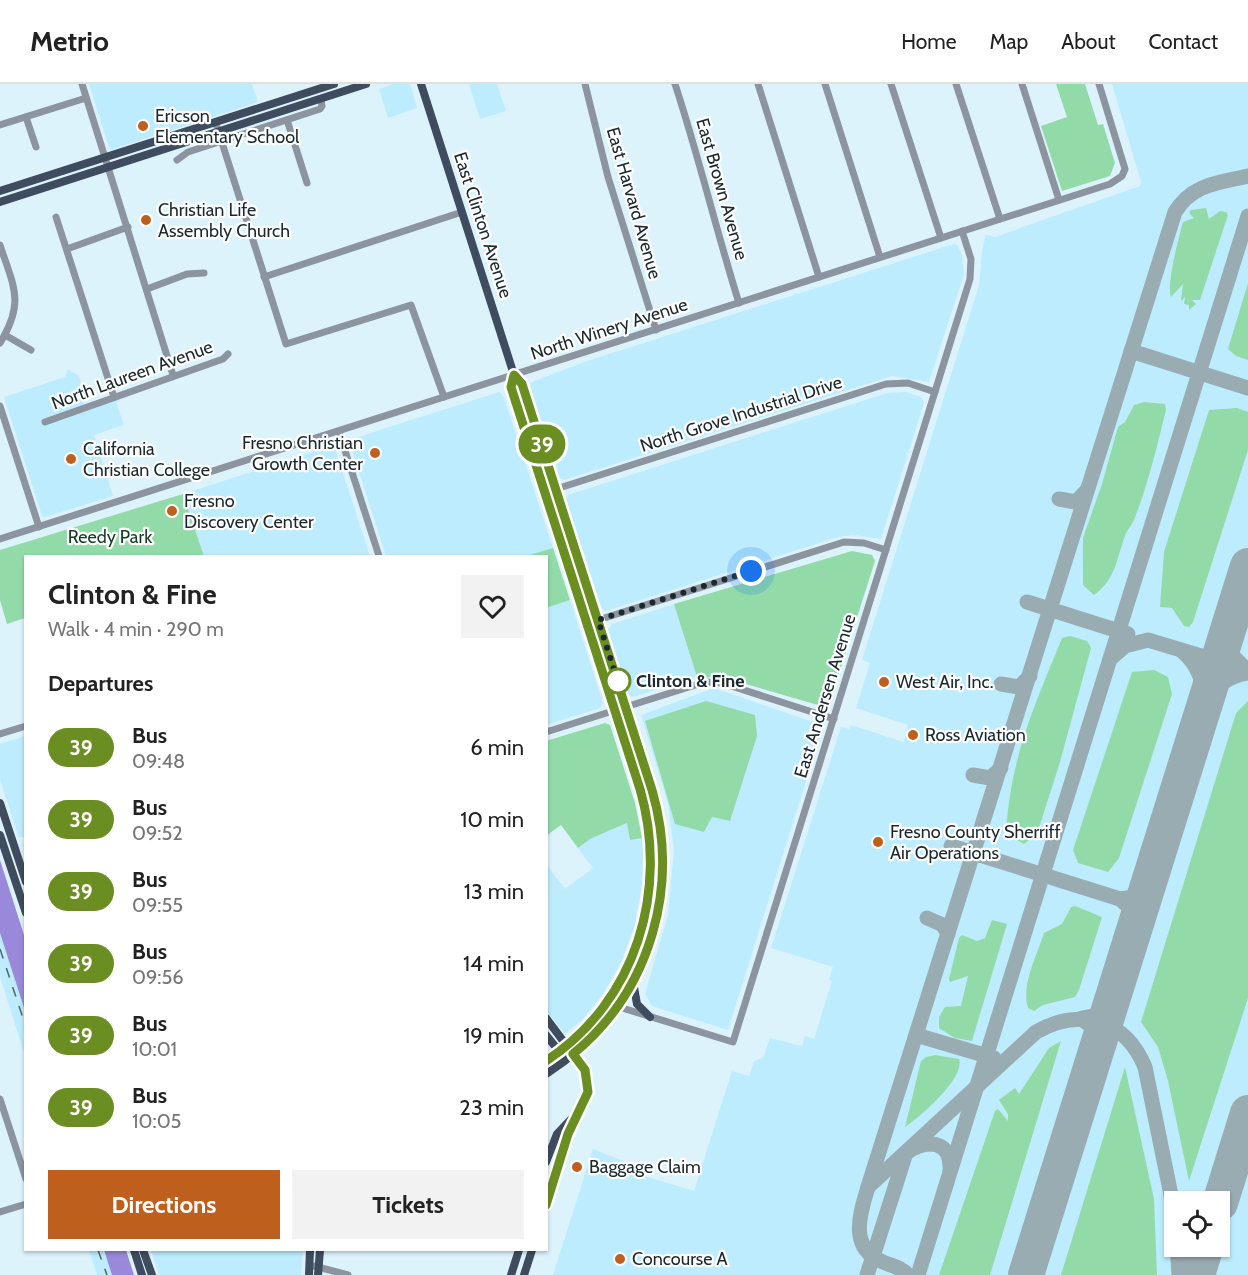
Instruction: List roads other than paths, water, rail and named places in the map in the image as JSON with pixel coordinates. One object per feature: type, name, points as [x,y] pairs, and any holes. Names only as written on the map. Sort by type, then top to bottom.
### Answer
[{"type":"main road","points":[[0,191],[334,84]]},
{"type":"main road","points":[[0,202],[366,84]]},
{"type":"main road","name":"East Clinton Avenue","points":[[421,84],[514,375]]},
{"type":"main road","points":[[514,375],[522,384],[626,706],[660,824],[663,860],[660,901],[652,936],[633,982],[594,1035],[548,1073]]},
{"type":"main road","points":[[514,375],[511,387],[644,801],[651,842],[651,886],[643,929],[628,968],[606,1003],[567,1045],[548,1059]]},
{"type":"main road","points":[[0,802],[24,876]]},
{"type":"main road","points":[[0,835],[23,897]]},
{"type":"main road","points":[[651,842],[659,856],[660,901]]},
{"type":"main road","points":[[633,982],[635,1000],[650,1017]]},
{"type":"main road","points":[[548,1021],[567,1045],[569,1057]]},
{"type":"main road","points":[[548,1037],[559,1051],[585,1070],[588,1081],[588,1092],[568,1134],[548,1198]]},
{"type":"main road","points":[[548,1157],[559,1130],[579,1113]]},
{"type":"main road","points":[[134,1251],[142,1272]]},
{"type":"main road","points":[[143,1251],[152,1275]]},
{"type":"main road","points":[[310,1251],[309,1271],[318,1272],[320,1251]]},
{"type":"main road","points":[[511,1275],[519,1251]]},
{"type":"main road","points":[[524,1275],[532,1251]]},
{"type":"street","points":[[82,84],[173,375]]},
{"type":"street","name":"East Harvard Avenue","points":[[585,84],[608,177],[656,330]]},
{"type":"street","name":"East Brown Avenue","points":[[675,84],[705,178],[718,234],[739,303]]},
{"type":"street","points":[[759,84],[819,277]]},
{"type":"street","points":[[825,84],[880,257]]},
{"type":"street","points":[[891,84],[940,238]]},
{"type":"street","points":[[956,84],[1000,219]]},
{"type":"street","points":[[1022,84],[1059,200]]},
{"type":"street","name":"North Winery Avenue","points":[[0,540],[1110,184],[1122,176],[1125,169],[1099,84]]},
{"type":"street","points":[[0,125],[86,98]]},
{"type":"street","points":[[177,160],[184,154],[321,108],[321,99]]},
{"type":"street","points":[[26,117],[36,147]]},
{"type":"street","points":[[286,120],[308,183]]},
{"type":"street","points":[[215,122],[286,344],[411,305],[444,398]]},
{"type":"street","points":[[264,277],[462,212]]},
{"type":"street","points":[[56,217],[114,397]]},
{"type":"street","points":[[67,249],[128,227]]},
{"type":"street","name":"East Andersen Avenue","points":[[606,1003],[733,1042],[970,279],[971,259],[962,231]]},
{"type":"street","points":[[0,245],[16,302],[15,315],[0,343]]},
{"type":"street","points":[[147,289],[187,274],[204,273]]},
{"type":"street","points":[[5,335],[31,350]]},
{"type":"street","name":"North Laureen Avenue","points":[[45,422],[223,359],[228,354]]},
{"type":"street","name":"North Grove Industrial Drive","points":[[556,489],[886,384],[908,383],[935,392]]},
{"type":"street","points":[[0,406],[39,527]]},
{"type":"street","points":[[339,432],[379,555]]},
{"type":"street","points":[[598,620],[840,543],[855,541],[886,550]]},
{"type":"street","points":[[548,731],[696,684],[714,682],[834,719]]},
{"type":"street","points":[[0,734],[24,727]]},
{"type":"street","points":[[0,1099],[24,1173]]},
{"type":"street","points":[[0,1212],[24,1205]]},
{"type":"street","points":[[318,1272],[348,1275]]},
{"type":"railway","points":[[0,949],[24,1021]]},
{"type":"railway","points":[[98,1251],[107,1275]]},
{"type":"place","name":"Ericson Elementary School","points":[[143,126]]},
{"type":"place","name":"Christian Life Assembly Church","points":[[146,220]]},
{"type":"place","name":"Fresno Christian Growth Center","points":[[375,453]]},
{"type":"place","name":"California Christian College","points":[[71,459]]},
{"type":"place","name":"Fresno Discovery Center","points":[[172,511]]},
{"type":"place","name":"Clinton & Fine","points":[[618,681]]},
{"type":"place","name":"West Air, Inc.","points":[[884,682]]},
{"type":"place","name":"Ross Aviation","points":[[913,735]]},
{"type":"place","name":"Fresno County Sherriff Air Operations","points":[[878,842]]},
{"type":"place","name":"Baggage Claim","points":[[577,1167]]},
{"type":"place","name":"Concourse A","points":[[620,1259]]},
{"type":"park label","name":"Reedy Park","points":[[110,537]]}]
